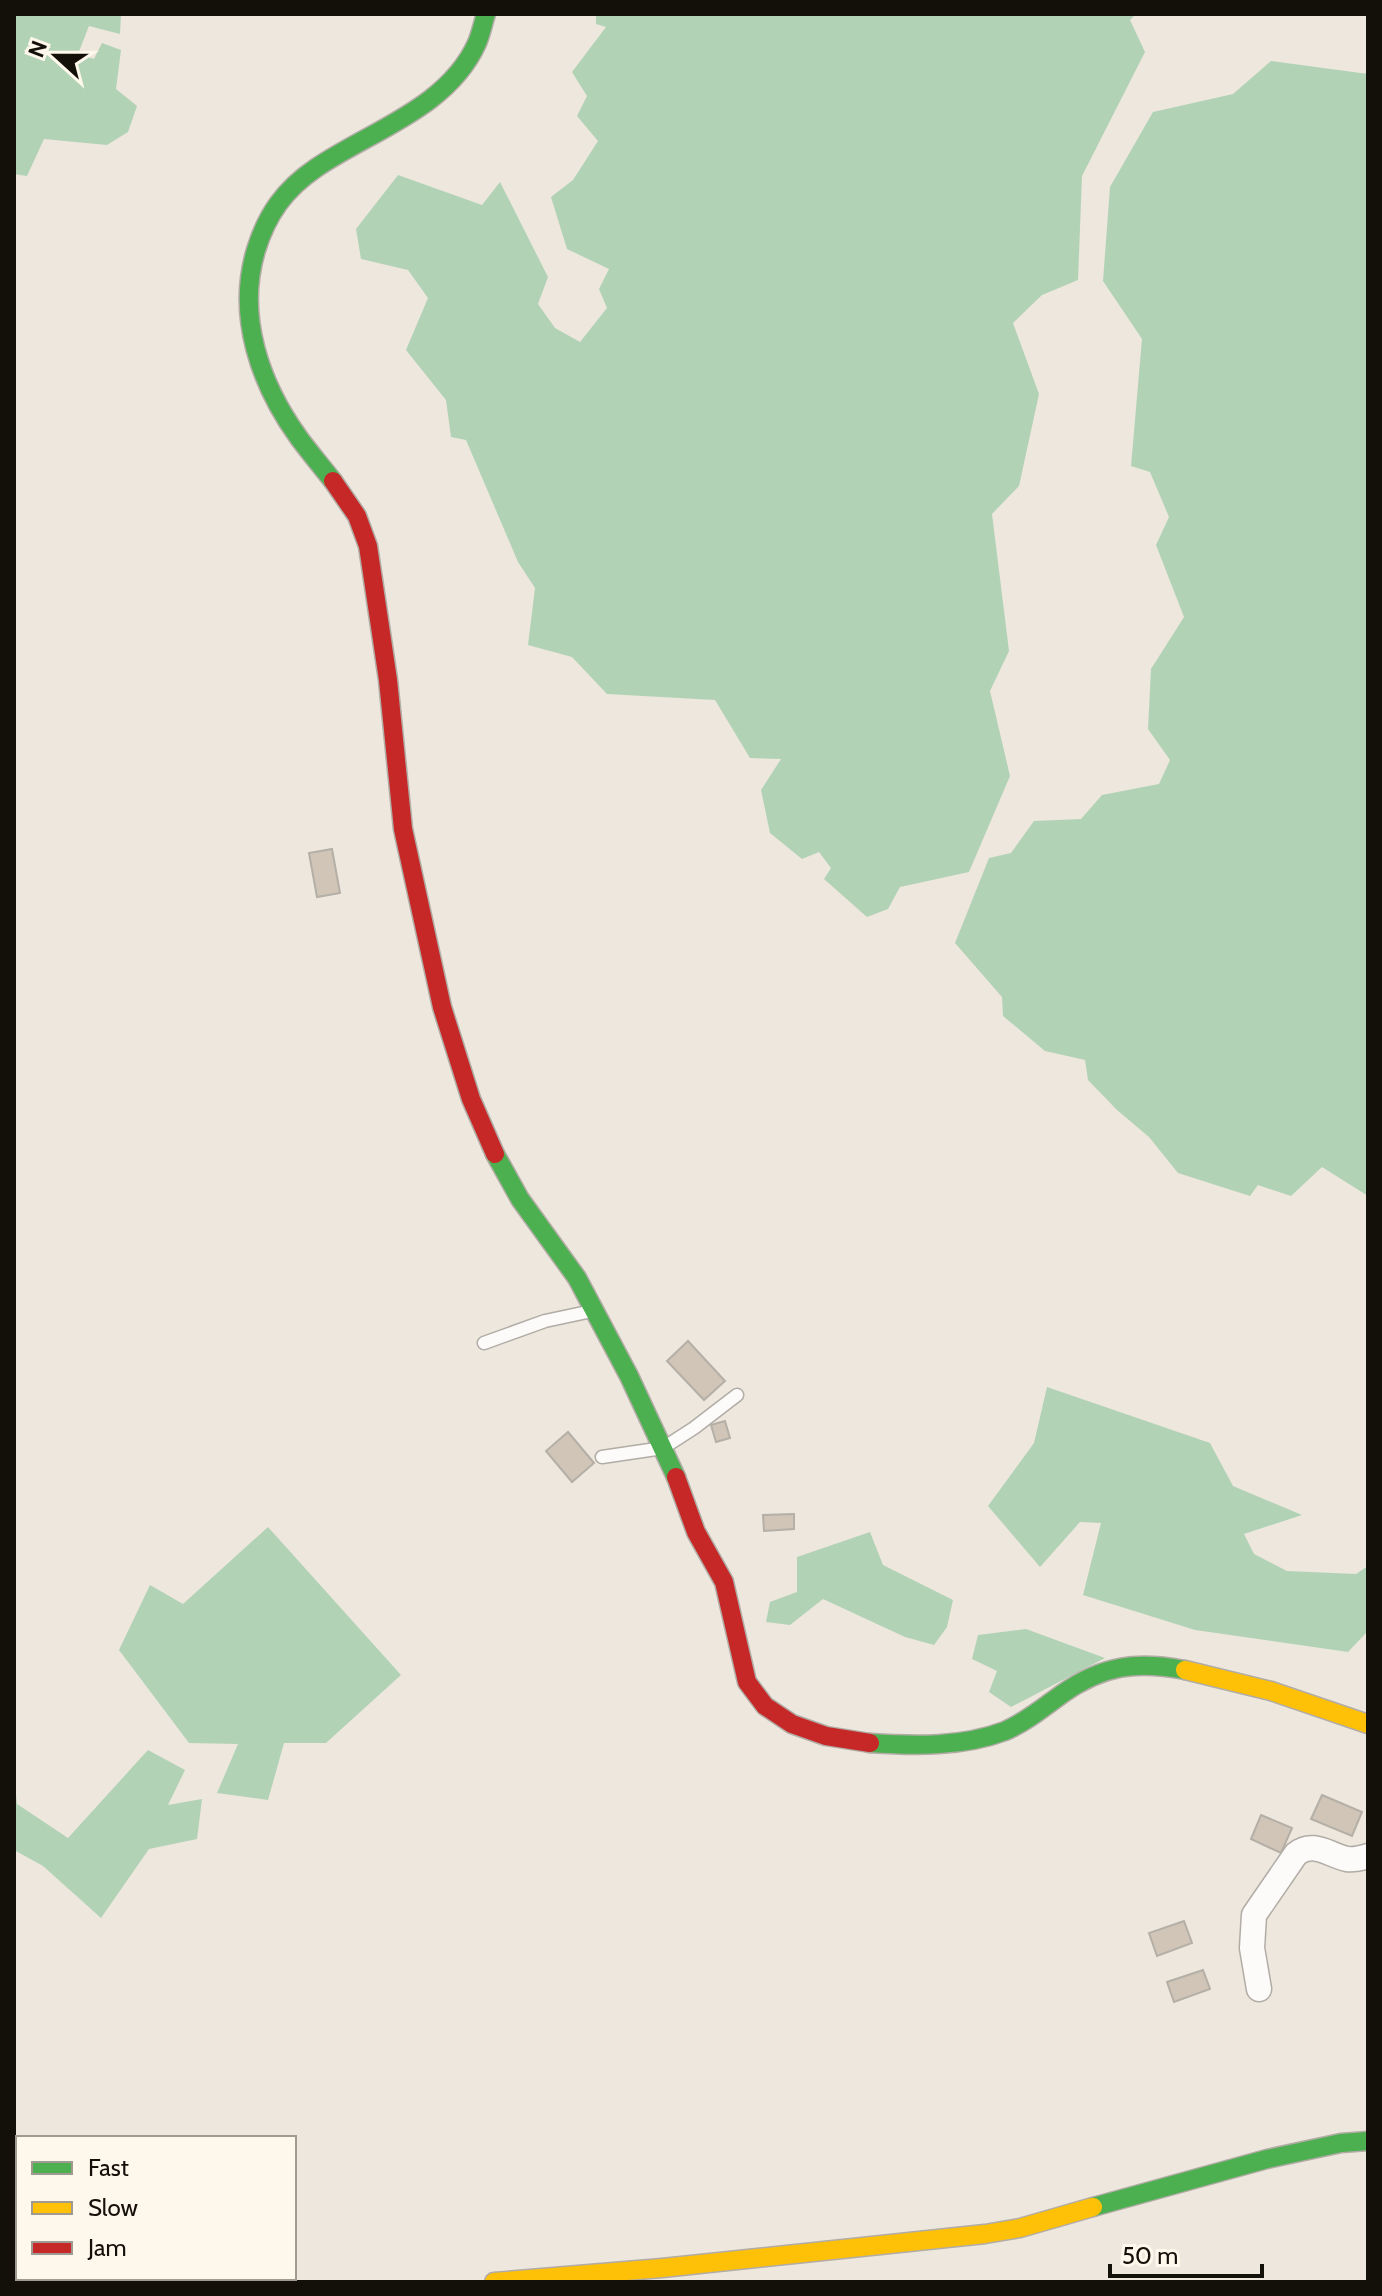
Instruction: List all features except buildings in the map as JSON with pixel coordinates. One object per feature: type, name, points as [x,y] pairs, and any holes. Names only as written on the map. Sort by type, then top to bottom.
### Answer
[{"type":"street","points":[[486,14],[476,48],[457,77],[444,89],[424,104],[334,156],[281,197],[256,249],[247,285],[247,318],[254,350],[280,407],[302,442],[348,501],[364,531],[389,691],[403,829],[442,1007],[471,1099],[490,1144],[520,1199],[577,1278],[595,1310],[663,1448],[696,1532],[724,1582],[747,1682],[753,1695],[772,1713],[813,1731],[859,1742],[900,1746],[950,1743],[989,1735],[1016,1725],[1094,1674],[1111,1668],[1143,1666],[1223,1679],[1368,1724]]},
{"type":"street","points":[[1259,1989],[1252,1948],[1254,1915],[1296,1854],[1303,1848],[1311,1847],[1346,1859],[1368,1856]]},
{"type":"street","points":[[494,2282],[662,2268],[985,2234],[1020,2228],[1267,2159],[1341,2143],[1368,2141]]},
{"type":"lane","points":[[484,1343],[545,1321],[595,1310]]},
{"type":"lane","points":[[602,1457],[663,1448],[737,1395]]},
{"type":"green space","points":[[14,14],[121,14],[120,34],[89,26],[78,54],[94,59],[102,43],[121,50],[116,89],[137,106],[128,132],[107,145],[44,139],[27,176],[14,174]]},
{"type":"green space","points":[[596,14],[1136,14],[1130,20],[1145,52],[1082,176],[1078,280],[1042,295],[1013,323],[1039,394],[1019,486],[992,514],[1009,651],[990,691],[1010,776],[969,872],[900,887],[888,909],[867,917],[824,879],[831,868],[819,852],[802,859],[770,833],[761,790],[781,759],[750,758],[715,700],[607,694],[572,657],[528,645],[535,588],[518,562],[466,440],[451,437],[446,400],[406,350],[428,298],[408,270],[361,259],[356,229],[398,175],[482,205],[500,182],[548,277],[538,304],[555,328],[580,342],[607,308],[599,289],[609,269],[567,249],[551,197],[573,180],[598,141],[577,116],[587,96],[572,72],[606,27],[596,24]]},
{"type":"green space","points":[[1271,61],[1368,74],[1368,1196],[1322,1167],[1291,1196],[1258,1185],[1250,1196],[1178,1173],[1149,1137],[1088,1080],[1085,1060],[1045,1051],[1003,1016],[1002,997],[955,943],[989,858],[1011,853],[1034,821],[1081,819],[1102,795],[1159,784],[1170,760],[1148,729],[1151,669],[1184,617],[1156,545],[1169,517],[1150,472],[1131,466],[1142,339],[1103,281],[1110,187],[1153,112],[1233,94]]},
{"type":"green space","points":[[1047,1387],[1210,1443],[1233,1486],[1302,1515],[1244,1534],[1254,1554],[1287,1571],[1356,1574],[1368,1566],[1368,1631],[1348,1652],[1195,1630],[1083,1595],[1101,1523],[1080,1522],[1040,1567],[988,1506],[1034,1443]]},
{"type":"green space","points":[[268,1527],[401,1675],[326,1743],[284,1743],[268,1800],[217,1793],[238,1744],[189,1743],[119,1650],[150,1585],[183,1604]]},
{"type":"green space","points":[[870,1532],[883,1565],[953,1600],[947,1627],[934,1645],[905,1637],[823,1599],[790,1625],[766,1622],[770,1602],[797,1592],[797,1557]]},
{"type":"green space","points":[[1026,1629],[1105,1658],[1011,1707],[989,1692],[997,1671],[972,1659],[978,1635]]},
{"type":"green space","points":[[148,1750],[185,1770],[168,1805],[202,1799],[197,1839],[149,1849],[101,1918],[43,1866],[14,1850],[14,1776],[17,1804],[68,1838]]},
{"type":"traffic: fast","points":[[333,481],[285,417],[263,372],[255,348],[249,300],[256,250],[272,214],[295,185],[316,168],[406,116],[447,85],[464,66],[477,43],[486,14]]},
{"type":"traffic: fast","points":[[495,1154],[520,1199],[577,1278],[629,1376],[676,1477]]},
{"type":"traffic: fast","points":[[870,1743],[939,1744],[973,1740],[1005,1731],[1077,1684],[1106,1671],[1135,1666],[1185,1670]]},
{"type":"traffic: fast","points":[[1093,2207],[1267,2159],[1341,2143],[1368,2141]]},
{"type":"traffic: slow","points":[[1185,1670],[1271,1691],[1368,1724]]},
{"type":"traffic: slow","points":[[494,2282],[662,2268],[985,2234],[1020,2228],[1093,2207]]},
{"type":"traffic: jam","points":[[333,481],[357,516],[368,546],[388,680],[403,829],[442,1007],[471,1099],[495,1154]]},
{"type":"traffic: jam","points":[[676,1477],[696,1532],[724,1582],[747,1682],[765,1706],[792,1724],[826,1736],[870,1743]]}]
